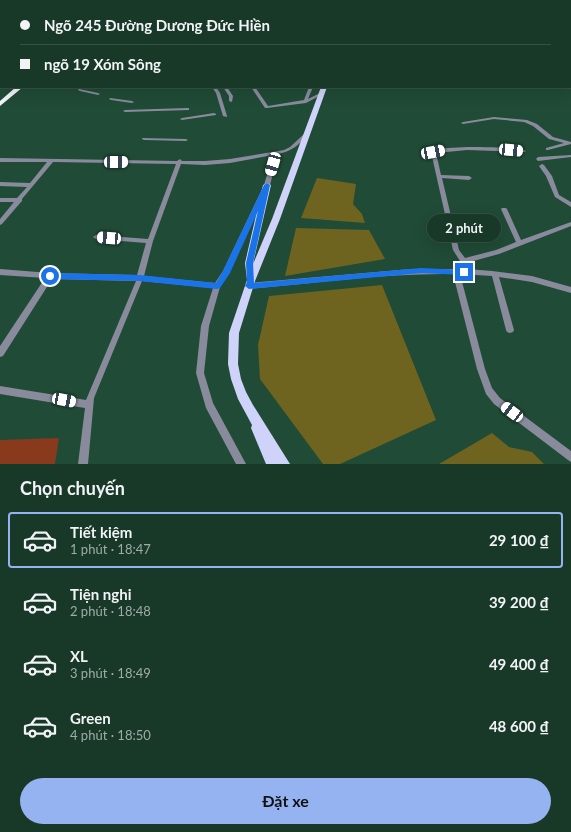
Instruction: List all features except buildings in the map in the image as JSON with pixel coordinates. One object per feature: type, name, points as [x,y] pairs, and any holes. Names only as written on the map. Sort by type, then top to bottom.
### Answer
[{"type":"highway","points":[[0,104],[19,88]]},
{"type":"main road","points":[[272,464],[236,380],[233,364],[234,333],[250,284],[276,219],[323,91]]},
{"type":"main road","points":[[250,284],[249,263],[267,185]]},
{"type":"main road","points":[[249,409],[284,464]]},
{"type":"street","points":[[215,88],[225,116]]},
{"type":"street","points":[[226,88],[231,101]]},
{"type":"street","points":[[254,88],[267,107],[305,102],[323,91]]},
{"type":"street","points":[[305,102],[311,88]]},
{"type":"street","points":[[80,90],[98,94]]},
{"type":"street","points":[[111,100],[132,102]]},
{"type":"street","points":[[124,111],[187,109]]},
{"type":"street","points":[[182,119],[214,114]]},
{"type":"street","points":[[463,123],[494,118],[525,121],[535,125],[551,138],[570,143]]},
{"type":"street","points":[[0,160],[51,162],[222,162],[276,153],[290,149],[306,135]]},
{"type":"street","points":[[144,139],[186,140]]},
{"type":"street","points":[[548,149],[570,143]]},
{"type":"street","points":[[524,151],[451,149],[433,152],[456,250],[463,261],[460,272],[481,369],[489,391],[497,401],[571,457]]},
{"type":"street","points":[[241,464],[209,405],[200,373],[205,326],[217,286],[226,273],[267,185],[276,153]]},
{"type":"street","points":[[538,159],[571,156]]},
{"type":"street","points":[[0,223],[51,162]]},
{"type":"street","points":[[83,464],[89,405],[94,388],[140,278],[150,241],[179,162]]},
{"type":"street","points":[[542,166],[549,176],[557,196],[571,205]]},
{"type":"street","points":[[438,176],[469,178]]},
{"type":"street","points":[[0,184],[32,185]]},
{"type":"street","points":[[0,200],[20,200]]},
{"type":"street","points":[[504,209],[519,244]]},
{"type":"street","points":[[463,261],[497,252],[571,224]]},
{"type":"street","points":[[96,237],[150,241]]},
{"type":"street","points":[[250,284],[421,270],[495,274],[537,281],[571,290]]},
{"type":"street","points":[[0,272],[50,276],[140,278],[217,286]]},
{"type":"street","points":[[495,274],[510,330]]},
{"type":"street","points":[[0,353],[50,276]]},
{"type":"street","points":[[0,390],[89,405]]},
{"type":"shaded area","points":[[317,178],[356,184],[353,204],[362,214],[365,223],[301,218]]},
{"type":"shaded area","points":[[296,228],[369,230],[385,259],[285,276]]},
{"type":"shaded area","points":[[382,285],[436,420],[340,464],[323,464],[260,379],[258,345],[269,296]]},
{"type":"shaded area","points":[[492,433],[509,447],[532,452],[544,464],[439,464]]},
{"type":"shaded area","points":[[59,438],[55,464],[0,464],[0,440]]},
{"type":"route","points":[[50,276],[140,278],[217,286],[226,273],[267,185],[249,263],[251,282],[249,286],[295,283],[359,275],[421,270],[464,272]]}]
